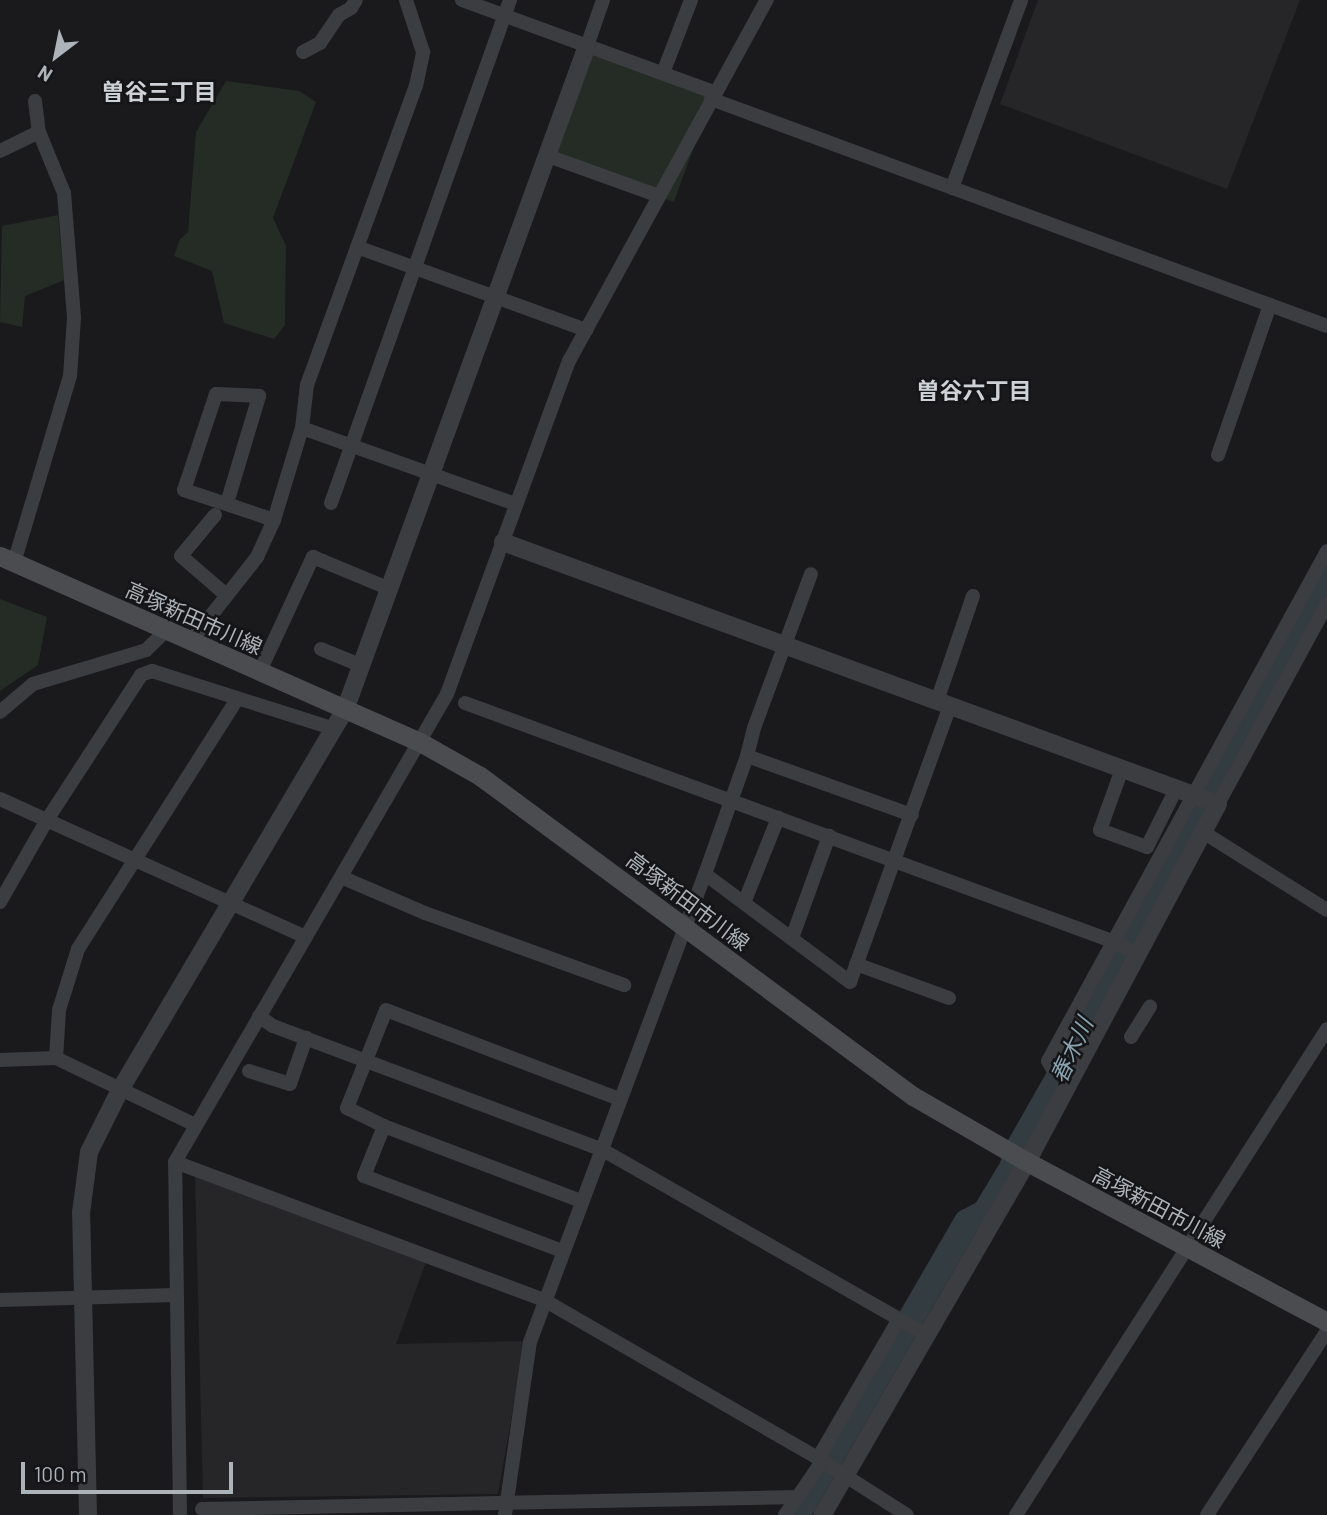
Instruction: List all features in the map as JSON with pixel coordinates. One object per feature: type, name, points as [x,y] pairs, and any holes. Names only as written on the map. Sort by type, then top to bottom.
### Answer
[{"type":"main road","name":"高塚新田市川線","points":[[7,560],[420,742],[498,787],[913,1096],[1019,1158],[1327,1322]]},
{"type":"street","points":[[303,52],[320,43],[339,15],[351,8],[356,0]]},
{"type":"street","points":[[191,641],[257,556],[274,520],[302,428],[307,385],[416,86],[423,52],[406,0]]},
{"type":"street","points":[[461,0],[663,73],[713,96],[952,188],[1327,326]]},
{"type":"street","points":[[331,503],[510,0]]},
{"type":"street","points":[[88,1515],[83,1188],[97,1132],[345,710],[433,474],[603,0]]},
{"type":"street","points":[[663,73],[691,0]]},
{"type":"street","points":[[180,1515],[175,1162],[447,694],[569,361],[767,0]]},
{"type":"street","points":[[952,188],[1021,0]]},
{"type":"street","points":[[7,560],[70,376],[74,318],[64,193],[39,132],[35,101]]},
{"type":"street","points":[[0,152],[39,132]]},
{"type":"street","points":[[548,156],[659,196]]},
{"type":"street","points":[[357,247],[586,330]]},
{"type":"street","points":[[1218,455],[1270,305]]},
{"type":"street","points":[[227,503],[259,396],[216,394],[184,490],[274,520]]},
{"type":"street","points":[[302,428],[516,504]]},
{"type":"street","points":[[215,515],[181,556],[225,594]]},
{"type":"street","points":[[503,542],[1199,797]]},
{"type":"street","points":[[1069,1077],[1052,1068],[1048,1061],[1199,797],[1327,551]]},
{"type":"street","points":[[260,671],[313,557],[390,589]]},
{"type":"street","points":[[505,1509],[525,1359],[544,1300],[705,874],[747,756],[754,728],[811,574]]},
{"type":"street","points":[[705,874],[850,982],[912,816],[973,596]]},
{"type":"street","points":[[1122,769],[1100,830],[1147,846],[1199,797],[1327,604]]},
{"type":"street","points":[[0,712],[33,684],[146,650],[166,631]]},
{"type":"street","points":[[321,649],[362,666]]},
{"type":"street","points":[[0,902],[47,820],[141,675],[152,671],[332,728]]},
{"type":"street","points":[[56,1058],[59,1010],[78,949],[237,699]]},
{"type":"street","points":[[465,703],[1115,942],[1136,953]]},
{"type":"street","points":[[747,756],[912,816]]},
{"type":"street","points":[[785,1515],[911,1325],[1069,1077],[1203,832],[1199,797]]},
{"type":"street","points":[[0,799],[305,937]]},
{"type":"street","points":[[744,903],[778,818]]},
{"type":"street","points":[[1203,832],[1327,910]]},
{"type":"street","points":[[792,938],[829,836]]},
{"type":"street","points":[[341,877],[425,913],[624,985]]},
{"type":"street","points":[[856,964],[949,998]]},
{"type":"street","points":[[1131,1037],[1150,1007]]},
{"type":"street","points":[[581,1201],[384,1126],[347,1108],[386,1010],[619,1099]]},
{"type":"street","points":[[259,1016],[273,1026],[601,1149],[911,1325]]},
{"type":"street","points":[[1016,1515],[1327,1029]]},
{"type":"street","points":[[249,1071],[290,1084],[306,1038]]},
{"type":"street","points":[[0,1059],[56,1058],[195,1125]]},
{"type":"street","points":[[384,1126],[364,1176],[562,1251]]},
{"type":"street","points":[[175,1162],[544,1300],[820,1459],[907,1515]]},
{"type":"street","points":[[0,1300],[175,1295]]},
{"type":"street","points":[[822,1515],[840,1471],[911,1325]]},
{"type":"street","points":[[1207,1515],[1327,1331]]},
{"type":"street","points":[[202,1509],[505,1509],[798,1497]]},
{"type":"shaded area","points":[[1038,0],[1300,0],[1227,189],[1000,104]]},
{"type":"shaded area","points":[[587,46],[714,92],[674,202],[547,156]]},
{"type":"shaded area","points":[[226,81],[299,91],[316,102],[273,218],[286,246],[285,325],[274,339],[224,323],[212,271],[174,256],[180,239],[188,232],[196,132]]},
{"type":"shaded area","points":[[58,215],[64,280],[25,296],[22,327],[0,322],[2,226]]},
{"type":"shaded area","points":[[0,599],[47,617],[38,665],[0,691]]},
{"type":"shaded area","points":[[195,1175],[426,1262],[396,1344],[525,1341],[498,1494],[203,1498]]},
{"type":"waterway","name":"春木川","points":[[797,1515],[967,1222],[985,1213],[1012,1168],[1018,1149],[1072,1054],[1071,1045],[1327,572]]},
{"type":"district","name":"曽谷三丁目","points":[[159,91]]},
{"type":"district","name":"曽谷六丁目","points":[[974,390]]}]
